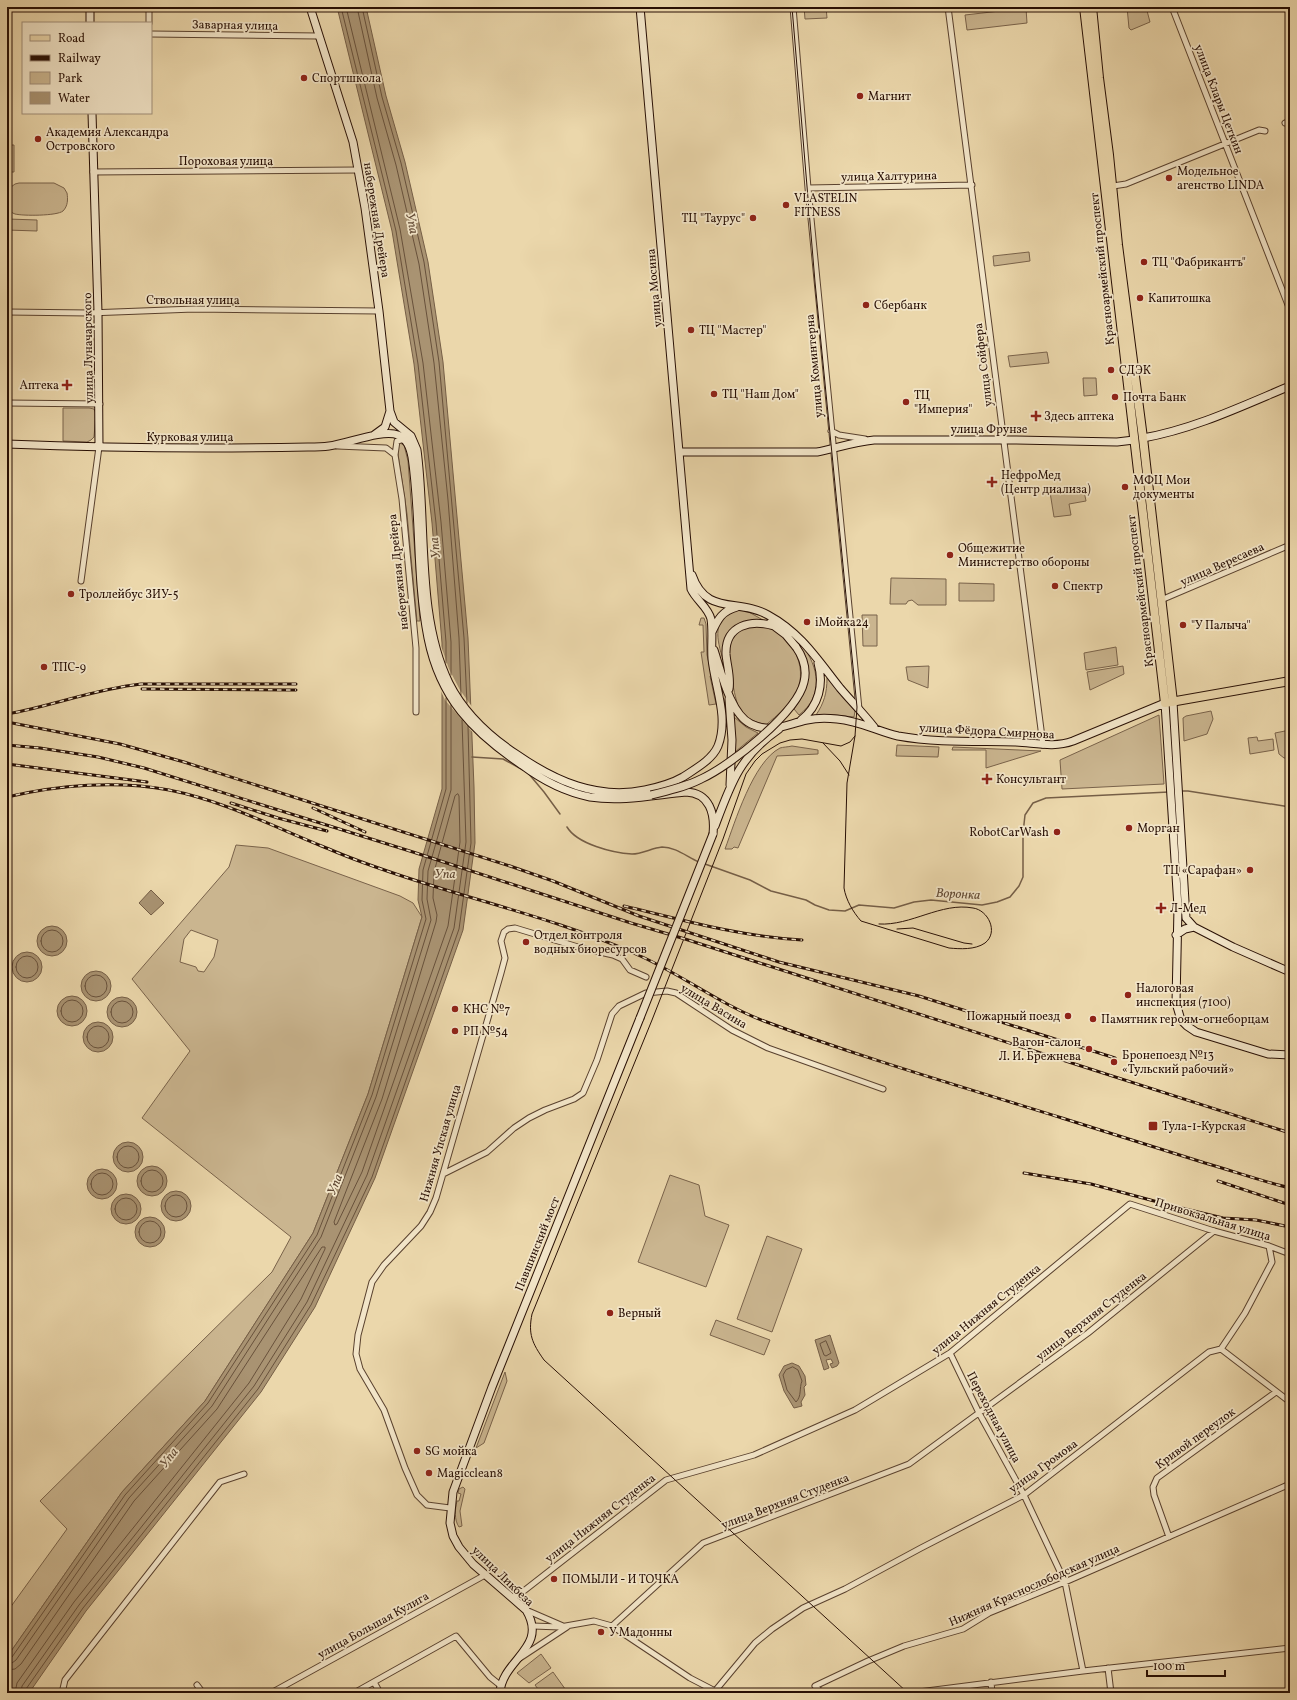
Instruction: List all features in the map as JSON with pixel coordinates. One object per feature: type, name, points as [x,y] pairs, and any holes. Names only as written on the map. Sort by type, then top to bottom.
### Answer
[{"type":"main road","points":[[90,7],[90,22]]},
{"type":"main road","name":"набережная Дрейера","points":[[310,7],[353,142],[365,208],[379,311],[390,411],[385,427],[372,436]]},
{"type":"main road","name":"улица Мосина","points":[[426,607],[441,663],[450,685],[475,721],[501,744],[540,770],[572,786],[599,792],[621,793],[637,792],[675,782],[709,758],[717,747],[721,731],[721,705],[712,660],[712,633],[710,616],[691,589],[640,7]]},
{"type":"main road","name":"Красноармейский проспект","points":[[1084,7],[1134,440],[1169,702]]},
{"type":"main road","name":"Красноармейский проспект","points":[[1092,7],[1099,78],[1113,186],[1118,245],[1143,438],[1161,600],[1176,811],[1180,824],[1186,918],[1194,927]]},
{"type":"main road","name":"улица Луначарского","points":[[92,114],[100,404],[99,447]]},
{"type":"main road","name":"улица Фрунзе","points":[[679,452],[817,452],[858,442],[874,440],[1117,442],[1159,435],[1198,424],[1290,386]]},
{"type":"main road","points":[[390,411],[394,422],[411,436],[417,450],[426,607]]},
{"type":"main road","name":"Курковая улица","points":[[7,444],[99,447],[253,448],[330,446],[372,436],[393,434],[406,441]]},
{"type":"main road","points":[[406,441],[410,449],[412,461],[431,650],[444,685],[464,715],[477,730],[497,748],[532,772],[563,789],[589,797],[611,799],[686,792],[696,794],[708,803],[713,816],[712,834]]},
{"type":"main road","points":[[689,567],[696,585],[704,596],[718,604],[753,608],[772,617],[794,633],[807,646],[874,727]]},
{"type":"main road","points":[[712,633],[723,613],[737,607]]},
{"type":"main road","points":[[651,795],[689,784],[724,766],[751,745],[793,705],[801,691],[805,673],[803,660],[796,647],[786,635],[753,608]]},
{"type":"main road","points":[[730,785],[732,740],[728,691],[730,681],[726,649],[731,636],[740,627],[748,623],[761,623],[774,626]]},
{"type":"main road","points":[[712,644],[728,691],[736,709],[744,719],[759,727],[780,728]]},
{"type":"main road","points":[[730,785],[752,751],[780,728],[798,722],[812,710],[817,698],[821,679],[818,661]]},
{"type":"main road","points":[[1169,702],[1290,681]]},
{"type":"main road","name":"улица Фёдора Смирнова","points":[[798,722],[818,719],[837,719],[858,722],[896,735],[916,739],[1064,744],[1169,702]]},
{"type":"main road","name":"улица Коминтерна","points":[[858,722],[859,709]]},
{"type":"main road","name":"Павшинский мост","points":[[456,1480],[640,1018],[730,785]]},
{"type":"main road","name":"Красноармейский проспект","points":[[1176,811],[1172,821],[1177,890],[1176,1004],[1179,1016],[1187,1026],[1196,1032],[1215,1039],[1268,1054],[1290,1055]]},
{"type":"main road","points":[[1172,821],[1180,824]]},
{"type":"main road","points":[[1176,934],[1185,929],[1194,927],[1233,947],[1290,972]]},
{"type":"main road","points":[[1281,1054],[1290,1048]]},
{"type":"main road","name":"улица Ликбеза","points":[[456,1480],[450,1508],[450,1522],[453,1536],[459,1547],[473,1564],[526,1610],[532,1619],[533,1626]]},
{"type":"main road","points":[[500,1693],[500,1685],[507,1672],[517,1661],[530,1642],[533,1626]]},
{"type":"street","points":[[149,7],[149,22]]},
{"type":"street","name":"улица Коминтерна","points":[[793,7],[832,449],[859,709]]},
{"type":"street","name":"улица Сойфера","points":[[948,7],[1043,744]]},
{"type":"street","name":"улица Клары Цеткин","points":[[1172,7],[1290,310]]},
{"type":"street","name":"Заварная улица","points":[[152,34],[318,36]]},
{"type":"street","points":[[1113,186],[1126,184],[1260,130],[1265,131]]},
{"type":"street","name":"Пороховая улица","points":[[93,172],[358,170]]},
{"type":"street","name":"улица Халтурина","points":[[808,188],[972,185]]},
{"type":"street","name":"Ствольная улица","points":[[7,312],[98,312],[194,309],[379,311]]},
{"type":"street","points":[[7,403],[100,404]]},
{"type":"street","points":[[831,431],[850,438],[874,440]]},
{"type":"street","points":[[330,446],[386,448],[395,455],[397,441],[406,441]]},
{"type":"street","name":"улица Луначарского","points":[[81,581],[99,447]]},
{"type":"street","name":"набережная Дрейера","points":[[395,455],[402,499],[416,648],[416,712]]},
{"type":"street","name":"улица Вересаева","points":[[1161,600],[1290,545]]},
{"type":"street","name":"Нижняя Упская улица","points":[[450,1508],[427,1505],[417,1494],[405,1468],[384,1410],[360,1370],[356,1354],[358,1335],[372,1282],[384,1265],[426,1220],[436,1198],[505,958],[501,941],[504,932],[508,929],[515,928],[578,947],[613,955],[622,959],[630,970],[646,977]]},
{"type":"street","name":"улица Васина","points":[[443,1174],[487,1152],[514,1128],[529,1118],[574,1099],[583,1093],[588,1086],[612,1014],[619,1006],[646,994],[667,991],[676,993],[732,1030],[768,1048],[883,1089]]},
{"type":"street","name":"Привокзальная улица","points":[[1130,1204],[1214,1231],[1269,1246],[1290,1254]]},
{"type":"street","name":"улица Нижняя Cтуденкa","points":[[512,1598],[525,1590],[666,1480],[754,1455],[855,1410],[950,1353],[1130,1204]]},
{"type":"street","name":"улица Верхняя Cтуденка","points":[[979,1413],[1088,1333],[1214,1231]]},
{"type":"street","points":[[1269,1246],[1272,1262],[1245,1313],[1221,1350],[1290,1402]]},
{"type":"street","name":"улица Громова","points":[[717,1692],[755,1643],[772,1629],[803,1608],[845,1589],[1024,1495],[1209,1352],[1221,1350]]},
{"type":"street","name":"Переходная улица","points":[[950,1353],[979,1413],[1024,1495],[1065,1582],[1083,1670]]},
{"type":"street","name":"Кривой переулок","points":[[1169,1537],[1154,1495],[1153,1487],[1157,1478],[1276,1392]]},
{"type":"street","name":"улица Верхняя Студенка","points":[[612,1626],[703,1543],[910,1464],[979,1413]]},
{"type":"street","points":[[62,1693],[65,1680],[220,1482],[244,1474]]},
{"type":"street","name":"Нижняя Краснослободская улица","points":[[822,1693],[815,1686],[868,1661],[904,1646],[963,1629],[990,1613],[1290,1484]]},
{"type":"street","name":"улица Большая Кулига","points":[[271,1693],[485,1575]]},
{"type":"street","points":[[526,1610],[551,1621],[568,1626]]},
{"type":"street","name":"улица Ликбеза","points":[[533,1626],[555,1628],[594,1621],[612,1626],[690,1678],[717,1692]]},
{"type":"street","points":[[517,1661],[568,1626]]},
{"type":"street","points":[[354,1693],[456,1636],[490,1677],[500,1685]]},
{"type":"street","points":[[911,1693],[1083,1670],[1290,1648]]},
{"type":"street","points":[[1108,1668],[1111,1693]]},
{"type":"street","points":[[374,1682],[380,1693]]},
{"type":"street","points":[[991,1682],[992,1693]]},
{"type":"street","points":[[197,1685],[203,1693]]},
{"type":"green space","points":[[804,7],[826,7],[827,18],[805,19]]},
{"type":"green space","points":[[1127,7],[1146,7],[1150,22],[1131,30],[1129,28]]},
{"type":"green space","points":[[1026,8],[1027,23],[967,30],[965,15]]},
{"type":"green space","points":[[7,145],[14,145],[14,172],[7,172]]},
{"type":"green space","points":[[19,183],[54,183],[64,188],[67,193],[66,207],[60,213],[47,215],[25,215],[13,213],[7,209],[7,190]]},
{"type":"green space","points":[[8,219],[37,220],[37,231],[7,230]]},
{"type":"green space","points":[[1029,252],[1030,261],[994,266],[993,256]]},
{"type":"green space","points":[[1047,352],[1049,363],[1010,367],[1008,356]]},
{"type":"green space","points":[[1083,378],[1096,378],[1097,395],[1084,396]]},
{"type":"green space","points":[[63,408],[94,409],[96,413],[94,437],[91,440],[87,442],[63,441]]},
{"type":"green space","points":[[400,443],[404,445],[408,461],[420,621],[417,621],[407,514],[397,447]]},
{"type":"green space","points":[[1084,491],[1086,501],[1069,504],[1071,515],[1054,517],[1050,492]]},
{"type":"green space","points":[[891,578],[946,579],[946,605],[918,605],[912,600],[908,601],[906,604],[890,604]]},
{"type":"green space","points":[[959,583],[994,584],[994,601],[959,601]]},
{"type":"green space","points":[[737,610],[747,611],[763,620],[746,621],[738,625],[723,660],[719,645],[718,630],[723,618],[729,613]]},
{"type":"green space","points":[[862,615],[877,615],[877,646],[863,646]]},
{"type":"green space","points":[[701,618],[704,618],[706,624],[707,655],[716,704],[709,705],[701,652],[704,652],[703,625],[699,625]]},
{"type":"green space","points":[[747,626],[766,627],[775,631],[790,644],[799,662],[800,682],[797,691],[783,710],[766,725],[752,720],[742,713],[733,687],[729,657],[730,643],[735,635]]},
{"type":"green space","points":[[802,645],[812,663],[816,681],[812,699],[799,715],[794,709],[803,694],[808,679],[807,663],[800,646]]},
{"type":"green space","points":[[1116,647],[1118,665],[1086,670],[1084,653]]},
{"type":"green space","points":[[929,666],[928,688],[908,680],[906,667]]},
{"type":"green space","points":[[1123,666],[1124,674],[1090,690],[1087,672]]},
{"type":"green space","points":[[827,678],[855,711],[854,717],[816,715],[824,698]]},
{"type":"green space","points":[[1211,711],[1213,719],[1207,734],[1184,741],[1183,718],[1186,716]]},
{"type":"green space","points":[[1159,715],[1164,784],[1062,789],[1060,760]]},
{"type":"green space","points":[[734,717],[746,727],[758,733],[735,752]]},
{"type":"green space","points":[[1290,730],[1290,758],[1284,758],[1279,754],[1275,733]]},
{"type":"green space","points":[[1257,737],[1258,741],[1273,739],[1274,750],[1250,754],[1248,738]]},
{"type":"green space","points":[[897,745],[939,747],[938,757],[896,756]]},
{"type":"green space","points":[[792,746],[818,750],[818,754],[777,756],[738,848],[734,847],[732,849],[725,849],[746,794],[761,766],[770,755],[780,748]]},
{"type":"green space","points":[[953,747],[1041,751],[986,768],[986,750],[952,750]]},
{"type":"green space","points":[[236,845],[268,848],[400,896],[413,903],[422,917],[368,1094],[313,1233],[205,1401],[122,1492],[7,1657],[7,1612],[67,1529],[40,1501],[272,1272],[291,1237],[142,1118],[190,1051],[132,979],[229,867]],"holes":[[[191,930],[218,940],[214,957],[204,972],[198,971],[196,967],[180,962],[184,939]]]},
{"type":"green space","points":[[670,1175],[699,1185],[705,1216],[729,1225],[706,1287],[638,1262]]},
{"type":"green space","points":[[767,1236],[802,1249],[772,1332],[737,1319]]},
{"type":"green space","points":[[716,1320],[770,1340],[764,1355],[710,1335]]},
{"type":"green space","points":[[505,1372],[507,1381],[484,1443],[476,1448]]},
{"type":"green space","points":[[463,1487],[465,1489],[460,1511],[462,1526],[459,1527],[455,1514],[457,1501],[459,1501],[461,1494],[458,1493],[459,1489]]},
{"type":"green space","points":[[541,1654],[551,1668],[529,1683],[517,1673]]},
{"type":"green space","points":[[553,1672],[568,1693],[541,1693],[535,1685]]},
{"type":"water","name":"Упа","points":[[337,7],[366,7],[386,96],[405,162],[428,262],[443,362],[468,638],[474,787],[475,843],[463,930],[375,1178],[315,1307],[261,1392],[86,1611],[29,1693],[7,1693],[7,1657],[122,1492],[205,1401],[313,1233],[368,1094],[422,917],[418,900],[419,869],[442,789],[442,643],[432,523],[414,364],[392,231]]},
{"type":"water","points":[[151,890],[164,903],[151,915],[139,903]]},
{"type":"water","points":[[52,926],[58,927],[66,935],[66,947],[58,955],[52,956],[46,955],[38,947],[37,941],[38,935],[46,927]]},
{"type":"water","points":[[27,952],[33,953],[41,961],[41,973],[33,981],[27,982],[21,981],[13,973],[12,967],[13,961],[21,953]]},
{"type":"water","points":[[96,971],[106,976],[111,986],[106,996],[96,1001],[86,996],[81,986],[86,976]]},
{"type":"water","points":[[72,996],[78,997],[86,1005],[86,1017],[78,1025],[72,1026],[66,1025],[58,1017],[57,1011],[58,1005],[66,997]]},
{"type":"water","points":[[122,997],[128,998],[136,1006],[136,1018],[128,1026],[122,1027],[116,1026],[108,1018],[107,1012],[108,1006],[116,998]]},
{"type":"water","points":[[98,1022],[104,1023],[112,1031],[112,1043],[104,1051],[98,1052],[92,1051],[84,1043],[83,1037],[84,1031],[92,1023]]},
{"type":"water","points":[[128,1142],[134,1143],[142,1151],[142,1163],[134,1171],[128,1172],[122,1171],[114,1163],[113,1157],[114,1151],[122,1143]]},
{"type":"water","points":[[152,1166],[158,1167],[166,1175],[166,1187],[158,1195],[152,1196],[146,1195],[138,1187],[137,1181],[138,1175],[146,1167]]},
{"type":"water","points":[[102,1169],[108,1170],[116,1178],[116,1190],[108,1198],[102,1199],[96,1198],[88,1190],[87,1184],[88,1178],[96,1170]]},
{"type":"water","points":[[176,1191],[182,1192],[190,1200],[190,1212],[182,1220],[176,1221],[170,1220],[162,1212],[161,1206],[162,1200],[170,1192]]},
{"type":"water","points":[[126,1194],[132,1195],[140,1203],[140,1215],[132,1223],[126,1224],[120,1223],[112,1215],[111,1209],[112,1203],[120,1195]]},
{"type":"water","points":[[150,1217],[156,1218],[164,1226],[164,1238],[156,1246],[150,1247],[144,1246],[136,1238],[135,1232],[136,1226],[144,1218]]},
{"type":"water","points":[[830,1335],[839,1363],[837,1366],[832,1368],[830,1364],[833,1363],[831,1359],[826,1360],[829,1368],[824,1370],[815,1340]]},
{"type":"water","points":[[792,1363],[799,1366],[805,1376],[806,1385],[804,1387],[805,1395],[801,1402],[802,1406],[794,1408],[784,1391],[779,1375],[784,1366]]},
{"type":"pier","points":[[439,640],[449,669],[460,690],[473,708],[474,734],[445,700],[440,689]]},
{"type":"waterway","name":"Воронка","points":[[472,757],[503,759],[523,770]]},
{"type":"waterway","name":"Воронка","points":[[528,773],[560,814]]},
{"type":"waterway","name":"Воронка","points":[[1181,791],[1290,807]]},
{"type":"waterway","name":"Воронка","points":[[705,864],[750,880],[771,891],[806,900],[829,910],[845,911],[859,905],[894,908],[914,902],[931,900],[982,905],[997,902],[1010,897],[1019,886],[1023,877],[1023,833],[1025,815],[1033,803],[1046,798],[1169,792]]},
{"type":"waterway","name":"Воронка","points":[[567,827],[572,833],[587,843],[606,850],[632,854],[667,847],[677,850],[699,862]]},
{"type":"tram line","points":[[792,7],[815,282],[857,707],[855,736],[847,783],[844,888],[850,906],[861,921],[949,948],[963,949],[977,947],[985,943],[991,933],[990,922],[983,913],[973,908],[961,907],[949,908],[903,922],[879,924]]},
{"type":"tram line","points":[[855,736],[850,742],[841,746],[802,739],[780,743],[762,754],[746,774],[723,839],[652,1020],[532,1314],[530,1327],[536,1348],[544,1360],[908,1693]]},
{"type":"tram line","points":[[823,743],[840,761],[849,775]]},
{"type":"tram line","points":[[897,929],[913,928],[972,944]]},
{"type":"railway","points":[[7,714],[124,686],[141,684],[296,684]]},
{"type":"railway","points":[[142,689],[296,690]]},
{"type":"railway","points":[[7,722],[120,744],[184,762],[510,866],[553,881],[639,916],[779,962],[919,996],[1115,1058]]},
{"type":"railway","points":[[7,745],[40,748],[98,757],[144,768],[413,852],[1290,1133]]},
{"type":"railway","points":[[7,764],[147,782]]},
{"type":"railway","points":[[7,797],[47,789],[67,787],[88,785],[129,785],[169,790],[210,801],[372,866],[429,885],[550,921],[609,943],[670,971],[747,1014],[801,1035],[913,1072],[1290,1188]]},
{"type":"railway","points":[[231,803],[278,818],[327,831]]},
{"type":"railway","points":[[313,808],[365,832]]},
{"type":"railway","points":[[624,906],[735,932],[802,940]]},
{"type":"railway","points":[[1024,1173],[1091,1184],[1223,1218],[1256,1220],[1290,1227]]},
{"type":"railway","points":[[1218,1181],[1290,1205]]},
{"type":"place","name":"Спортшкола","points":[[304,78]]},
{"type":"place","name":"Магнит","points":[[860,96]]},
{"type":"place","name":"Академия Александра Островского","points":[[38,139]]},
{"type":"place","name":"Модельное агенство LINDA","points":[[1169,178]]},
{"type":"place","name":"VLASTELIN FITNESS","points":[[786,205]]},
{"type":"place","name":"ТЦ \"Таурус\"","points":[[753,218]]},
{"type":"place","name":"ТЦ \"Фабрикантъ\"","points":[[1144,262]]},
{"type":"place","name":"Капитошка","points":[[1140,298]]},
{"type":"place","name":"Сбербанк","points":[[866,305]]},
{"type":"place","name":"ТЦ \"Мастер\"","points":[[691,330]]},
{"type":"place","name":"СДЭК","points":[[1111,370]]},
{"type":"place","name":"Аптека","points":[[67,385]]},
{"type":"place","name":"ТЦ \"Наш Дом\"","points":[[714,394]]},
{"type":"place","name":"Почта Банк","points":[[1115,397]]},
{"type":"place","name":"ТЦ \"Империя\"","points":[[906,402]]},
{"type":"place","name":"Здесь аптека","points":[[1036,416]]},
{"type":"place","name":"НефроМед (Центр диализа)","points":[[992,482]]},
{"type":"place","name":"МФЦ Мои документы","points":[[1125,487]]},
{"type":"place","name":"Общежитие Министерство обороны","points":[[950,555]]},
{"type":"place","name":"Спектр","points":[[1055,586]]},
{"type":"place","name":"Троллейбус ЗИУ-5","points":[[71,594]]},
{"type":"place","name":"iМойка24","points":[[807,622]]},
{"type":"place","name":"\"У Палыча\"","points":[[1183,625]]},
{"type":"place","name":"ТПС-9","points":[[44,667]]},
{"type":"place","name":"Консультант","points":[[987,779]]},
{"type":"place","name":"Морган","points":[[1129,828]]},
{"type":"place","name":"RobotCarWash","points":[[1057,832]]},
{"type":"place","name":"ТЦ «Сарафан»","points":[[1250,870]]},
{"type":"place","name":"Л-Мед","points":[[1161,908]]},
{"type":"place","name":"Отдел контроля водных биоресурсов","points":[[526,942]]},
{"type":"place","name":"Налоговая инспекция (7100)","points":[[1128,995]]},
{"type":"place","name":"КНС №7","points":[[455,1009]]},
{"type":"place","name":"Пожарный поезд","points":[[1068,1016]]},
{"type":"place","name":"Памятник героям-огнеборцам","points":[[1093,1019]]},
{"type":"place","name":"РП №54","points":[[455,1031]]},
{"type":"place","name":"Вагон-салон Л. И. Брежнева","points":[[1089,1049]]},
{"type":"place","name":"Бронепоезд №13 «Тульский рабочий»","points":[[1114,1062]]},
{"type":"place","name":"Тула-1-Курская","points":[[1153,1126]]},
{"type":"place","name":"Верный","points":[[610,1313]]},
{"type":"place","name":"SG мойка","points":[[417,1451]]},
{"type":"place","name":"Magicclean8","points":[[429,1473]]},
{"type":"place","name":"ПОМЫЛИ - И ТОЧКА","points":[[554,1579]]},
{"type":"place","name":"У Мадонны","points":[[601,1632]]}]
